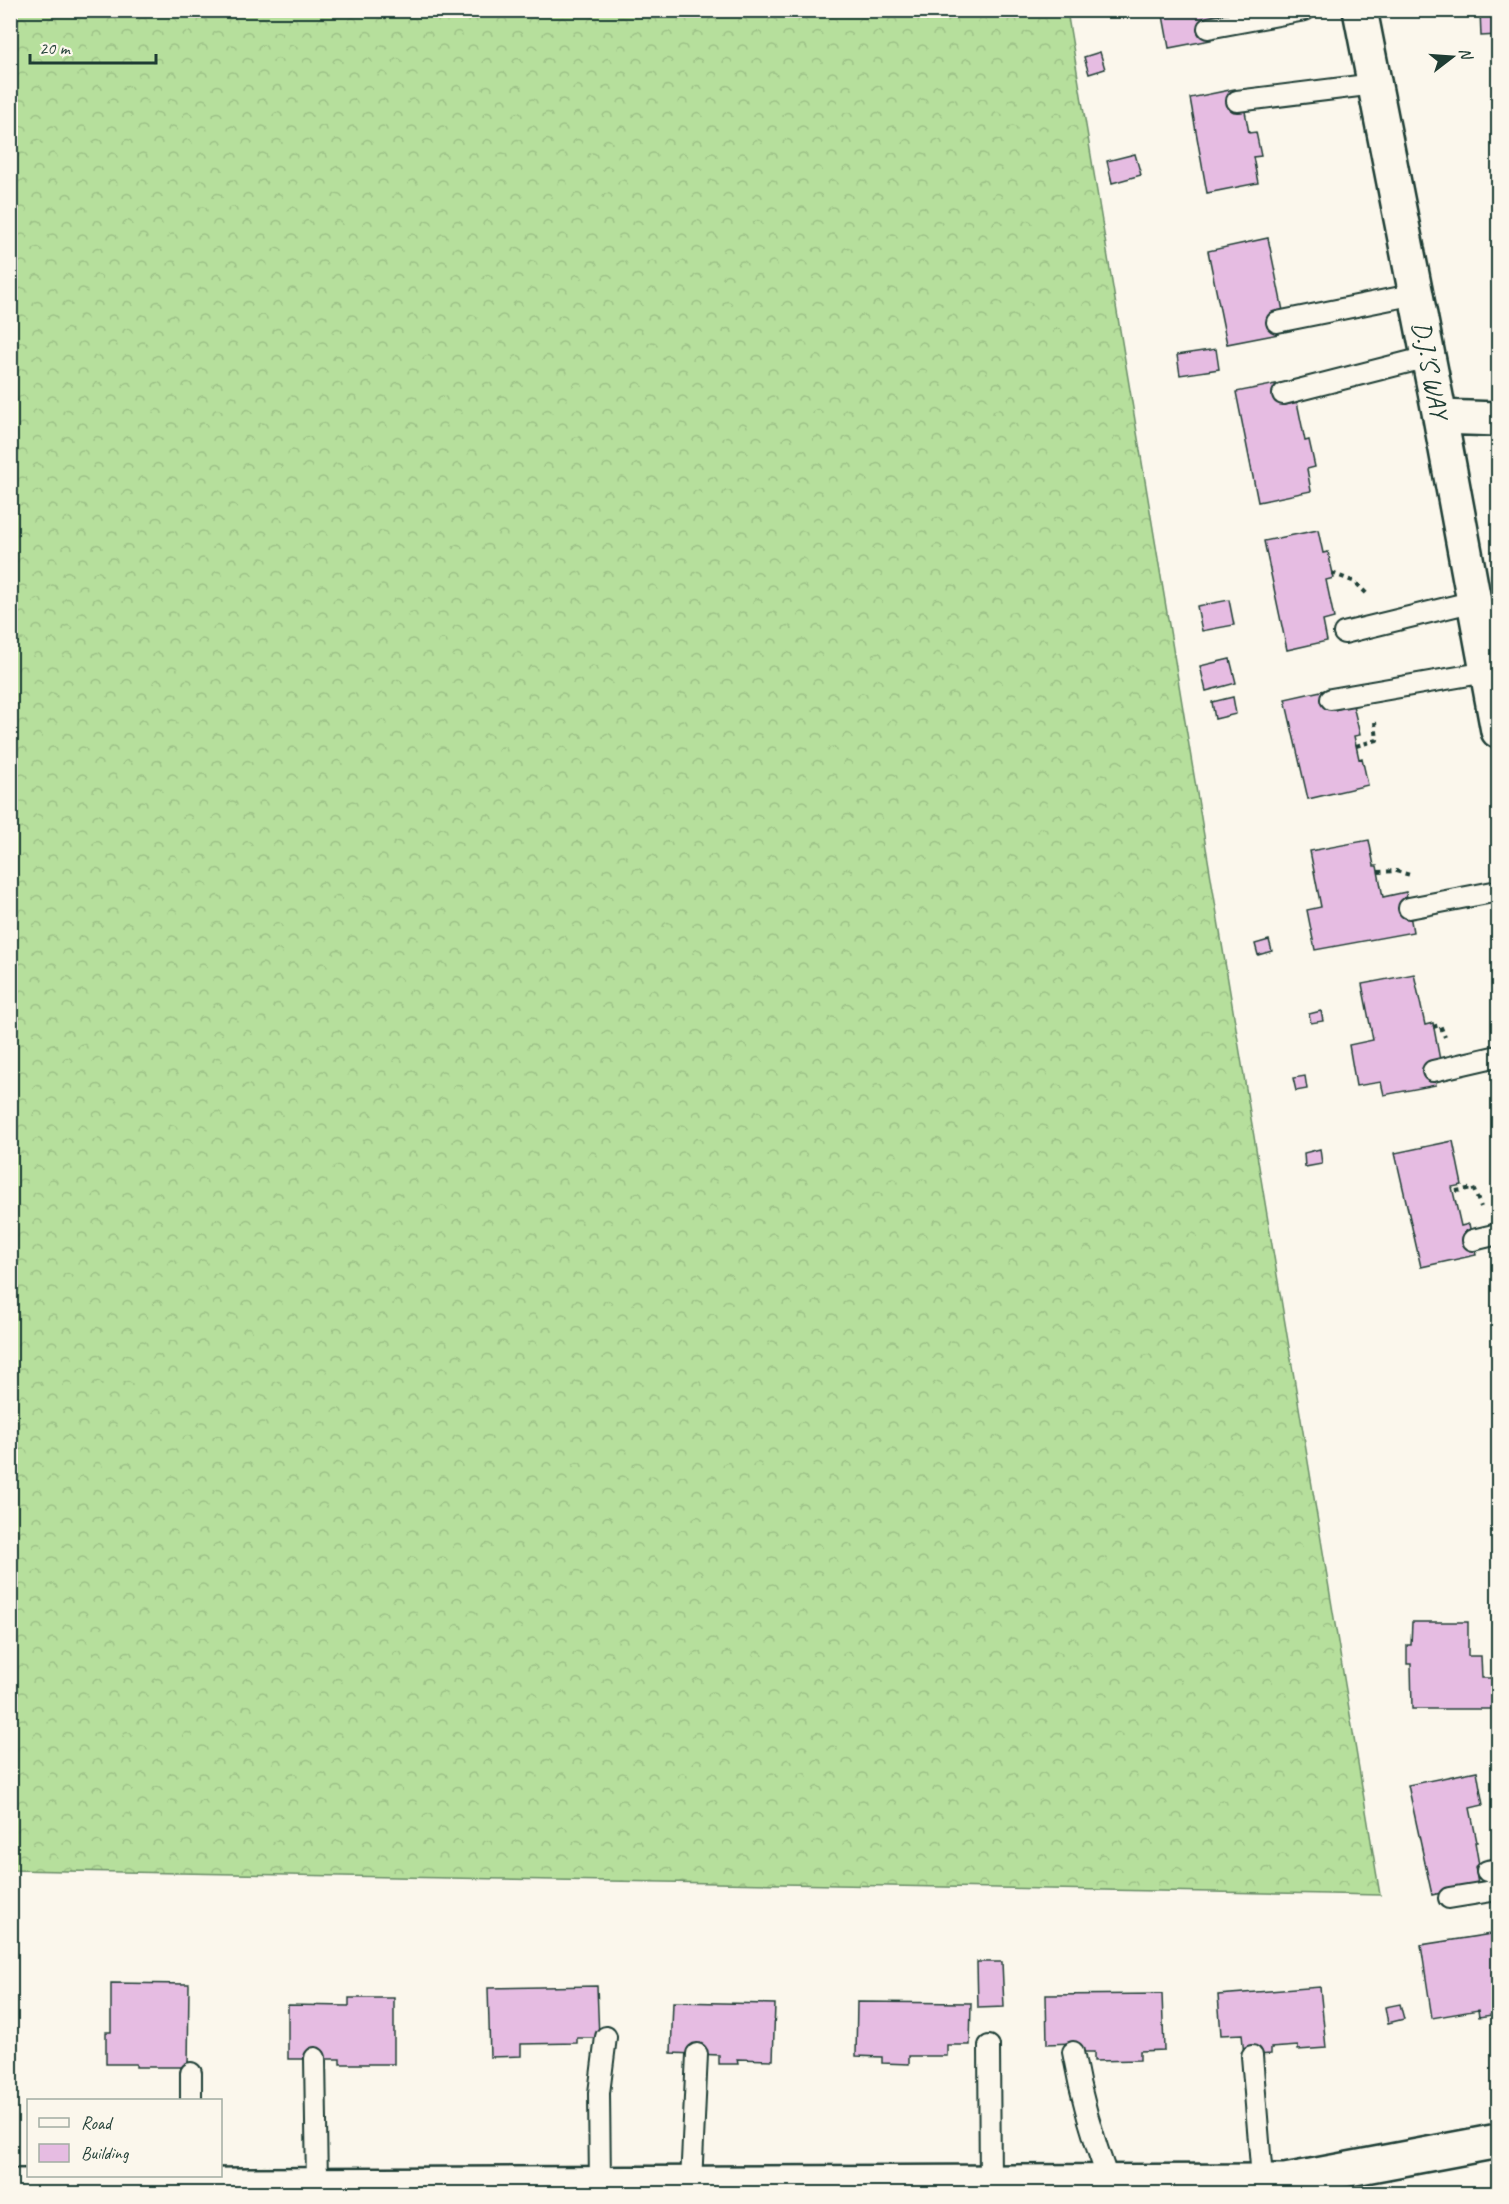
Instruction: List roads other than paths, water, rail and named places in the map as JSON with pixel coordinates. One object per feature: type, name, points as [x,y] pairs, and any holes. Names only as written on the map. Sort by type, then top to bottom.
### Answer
[{"type":"street","name":"D.J.'S WAY","points":[[1360,10],[1440,417],[1498,730]]},
{"type":"street","points":[[1440,417],[1498,419]]},
{"type":"street","points":[[11,2186],[126,2190],[190,2181],[394,2189],[502,2189],[600,2184],[691,2183],[775,2188],[889,2188],[990,2182],[1109,2182],[1142,2188],[1262,2187],[1498,2141]]},
{"type":"lane","points":[[1208,28],[1305,10]]},
{"type":"lane","points":[[1237,100],[1375,84]]},
{"type":"lane","points":[[1277,322],[1416,294]]},
{"type":"lane","points":[[1283,394],[1428,357]]},
{"type":"lane","points":[[1344,633],[1474,601]]},
{"type":"lane","points":[[1331,699],[1487,672]]},
{"type":"lane","points":[[1408,908],[1498,891]]},
{"type":"lane","points":[[1433,1071],[1498,1056]]},
{"type":"lane","points":[[1473,1240],[1498,1234]]},
{"type":"lane","points":[[1449,1898],[1498,1890]]},
{"type":"lane","points":[[600,2184],[599,2093],[606,2037]]},
{"type":"lane","points":[[989,2046],[990,2182]]},
{"type":"lane","points":[[1073,2052],[1080,2094],[1109,2182]]},
{"type":"lane","points":[[691,2183],[697,2054]]},
{"type":"lane","points":[[1252,2056],[1262,2187]]},
{"type":"lane","points":[[315,2058],[317,2185]]},
{"type":"lane","points":[[191,2073],[191,2099]]},
{"type":"lane","points":[[11,2186],[11,2193]]}]
